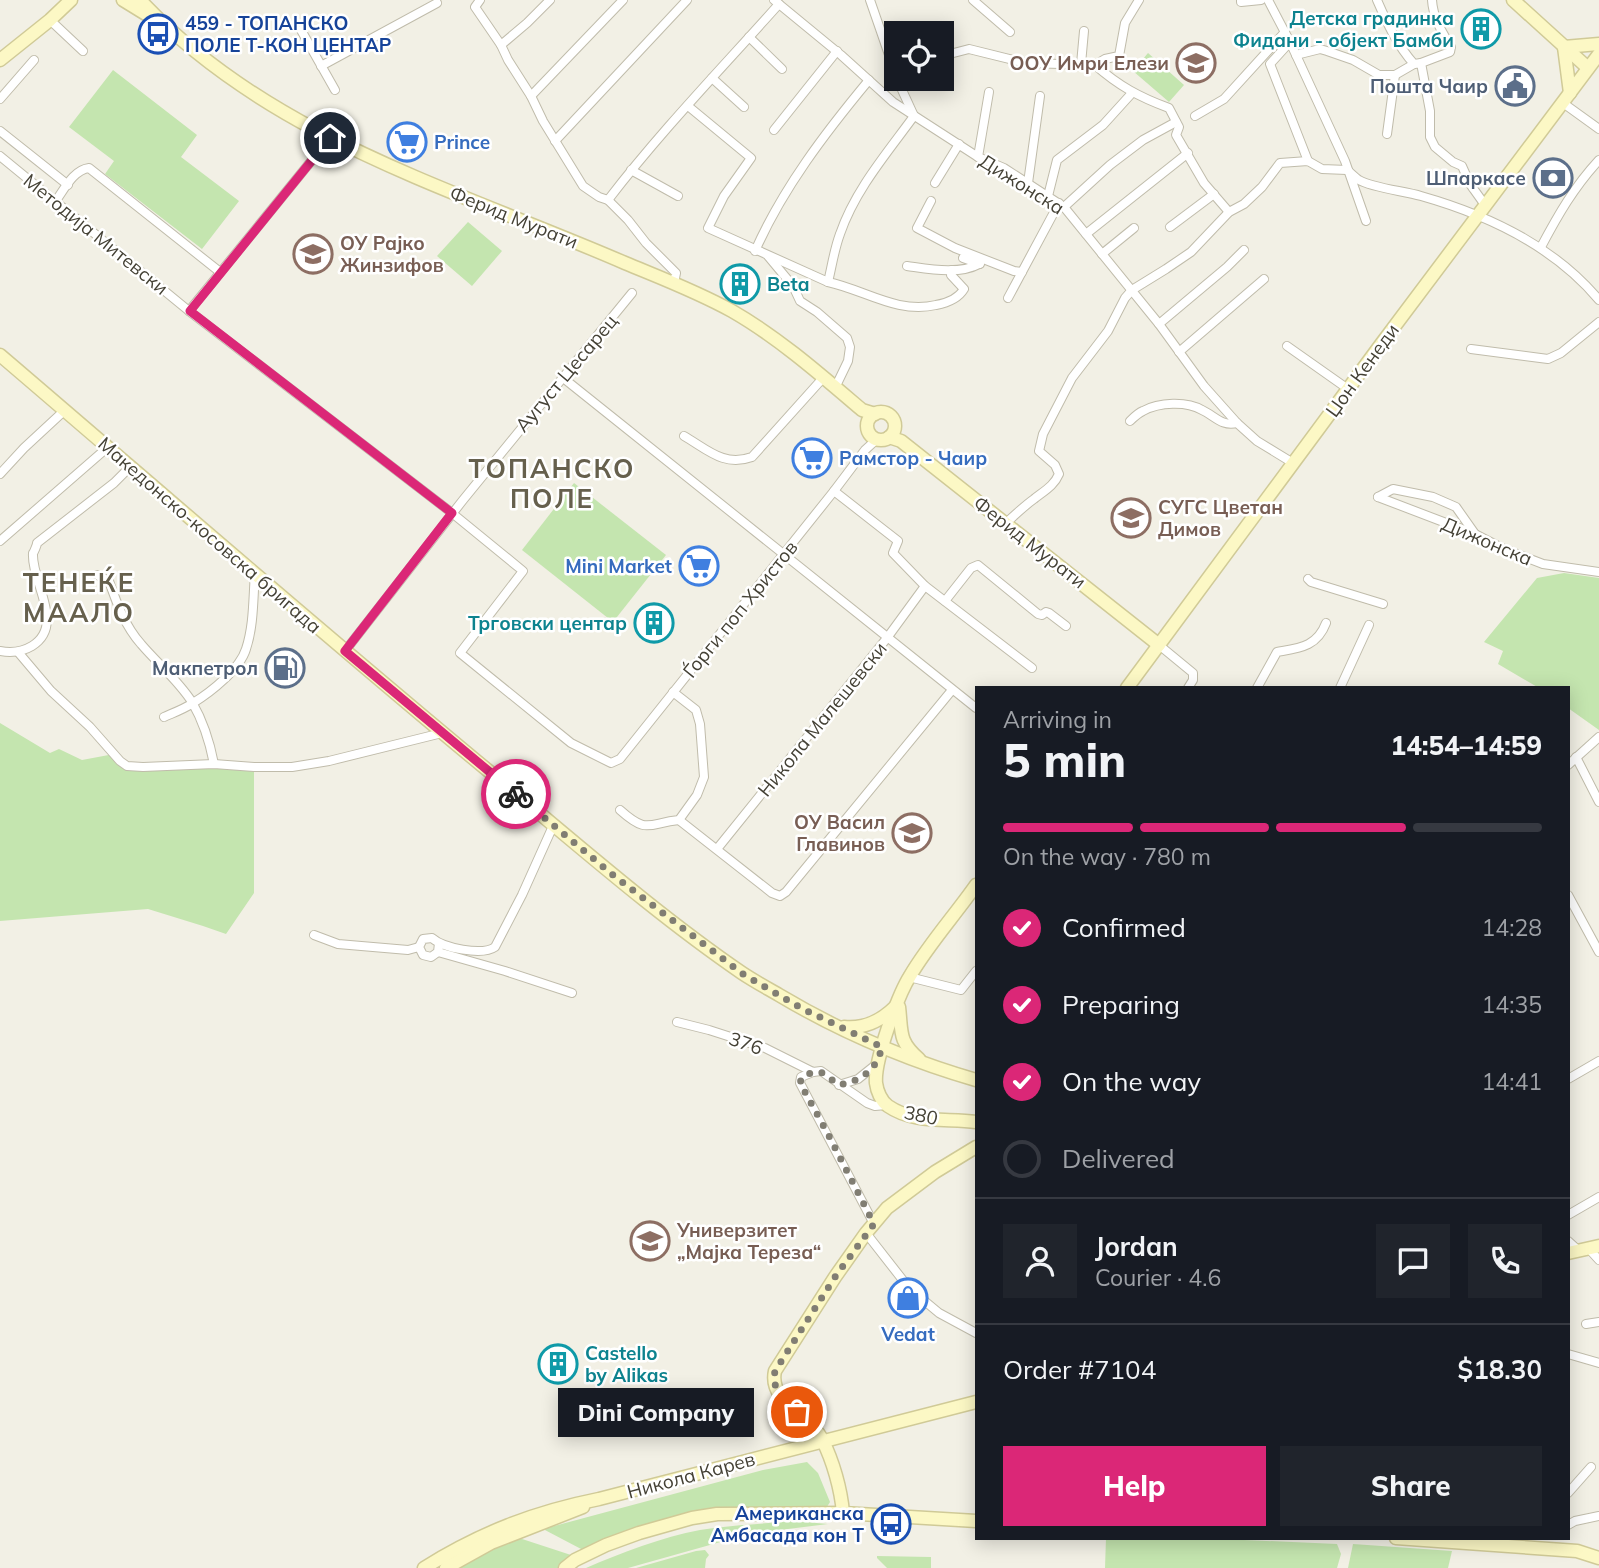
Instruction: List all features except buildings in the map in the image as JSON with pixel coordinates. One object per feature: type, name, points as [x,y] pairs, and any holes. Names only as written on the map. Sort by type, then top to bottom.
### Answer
[{"type":"street","points":[[0,60],[68,3],[79,0]]},
{"type":"street","name":"Ферид Мурати","points":[[123,0],[164,26],[242,87],[309,128],[414,177],[674,283],[731,310],[760,328],[835,387],[879,429],[1006,523],[1159,645]]},
{"type":"street","name":"Ферид Мурати","points":[[140,0],[164,26]]},
{"type":"street","points":[[501,45],[550,0]]},
{"type":"street","points":[[531,96],[623,0]]},
{"type":"street","points":[[555,141],[687,0]]},
{"type":"street","points":[[870,0],[884,36]]},
{"type":"street","points":[[973,0],[1010,32]]},
{"type":"street","points":[[954,52],[969,48],[1026,63],[1096,65],[1105,59],[1119,57],[1125,23],[1139,0]]},
{"type":"street","points":[[1241,0],[1261,0]]},
{"type":"street","points":[[1268,0],[1290,41],[1345,161],[1366,221]]},
{"type":"street","points":[[1377,0],[1401,49],[1418,63],[1430,111],[1430,136],[1435,147],[1462,166],[1482,210]]},
{"type":"street","points":[[1296,55],[1320,49],[1353,60],[1379,75],[1395,75],[1418,63],[1450,52],[1451,47],[1437,23],[1432,0]]},
{"type":"street","points":[[1513,0],[1588,68]]},
{"type":"street","points":[[608,200],[661,134],[749,37],[776,2]]},
{"type":"street","name":"Дижонска","points":[[776,2],[837,51],[893,102],[978,157],[1004,168],[1061,205],[1159,324],[1204,386],[1237,423],[1257,441],[1293,463]]},
{"type":"street","points":[[321,66],[436,3]]},
{"type":"street","points":[[478,4],[543,121],[583,186],[608,200],[628,220],[676,273],[674,283]]},
{"type":"street","points":[[50,19],[83,51]]},
{"type":"street","points":[[301,30],[335,90]]},
{"type":"street","points":[[1081,64],[1084,31]]},
{"type":"street","points":[[1008,298],[1061,205],[1143,140],[1224,99],[1285,32]]},
{"type":"street","points":[[749,37],[782,69]]},
{"type":"street","points":[[1290,41],[1270,64],[1308,161]]},
{"type":"street","points":[[1564,47],[1599,44]]},
{"type":"street","points":[[1564,47],[1566,98],[1599,129]]},
{"type":"street","points":[[774,130],[837,51]]},
{"type":"street","name":"Џон Кенеди","points":[[1128,686],[1599,54]]},
{"type":"street","points":[[0,99],[34,60]]},
{"type":"street","points":[[1096,65],[1132,93],[1169,108],[1184,121]]},
{"type":"street","points":[[1387,134],[1395,75]]},
{"type":"street","points":[[712,78],[744,107]]},
{"type":"street","points":[[755,251],[790,184],[869,80]]},
{"type":"street","points":[[828,282],[839,236],[850,211],[872,173],[914,116],[903,91]]},
{"type":"street","points":[[978,157],[989,92]]},
{"type":"street","points":[[1048,196],[1057,160],[1103,124],[1132,93]]},
{"type":"street","points":[[1028,183],[1040,96]]},
{"type":"street","points":[[688,106],[751,159],[724,196],[708,229],[828,282],[905,307],[943,304],[959,297],[964,289],[951,275],[952,270]]},
{"type":"street","points":[[1184,121],[1176,135],[1204,183],[1229,212]]},
{"type":"street","points":[[0,131],[68,185]]},
{"type":"street","points":[[190,311],[330,138]]},
{"type":"street","points":[[935,183],[959,144]]},
{"type":"street","points":[[1086,234],[1188,153]]},
{"type":"street","name":"Методија Митевски","points":[[0,156],[190,311],[523,571],[460,653],[571,743],[611,763]]},
{"type":"street","points":[[1541,247],[1565,203],[1599,160]]},
{"type":"street","points":[[1006,523],[1057,479],[1059,474],[1055,465],[1039,451],[1043,434],[1072,378],[1108,331],[1125,298],[1132,290],[1191,251],[1229,212],[1244,204],[1262,187],[1280,163],[1308,161],[1322,169],[1347,170],[1358,180],[1482,210],[1541,247],[1585,283],[1599,300]]},
{"type":"street","points":[[55,202],[78,172],[89,168],[220,272]]},
{"type":"street","points":[[631,170],[678,196]]},
{"type":"street","points":[[1170,227],[1213,194]]},
{"type":"street","points":[[931,201],[917,228],[955,248],[1022,272]]},
{"type":"street","points":[[1102,254],[1135,228]]},
{"type":"street","points":[[1159,324],[1244,250]]},
{"type":"street","points":[[766,253],[793,286],[800,301],[847,338],[850,347],[848,361],[835,387]]},
{"type":"street","points":[[964,258],[979,264],[994,264]]},
{"type":"street","points":[[907,266],[952,270],[971,269],[979,264]]},
{"type":"street","points":[[1179,352],[1264,279]]},
{"type":"street","name":"Аугуст Цесарец","points":[[345,651],[452,513],[632,293]]},
{"type":"street","points":[[1471,349],[1548,359],[1561,353],[1599,322]]},
{"type":"street","points":[[1287,346],[1348,389]]},
{"type":"street","name":"Македонско-косовска бригада","points":[[0,355],[553,826],[743,974],[838,1027],[930,1066],[975,1080]]},
{"type":"street","points":[[562,377],[975,707]]},
{"type":"street","points":[[684,436],[723,459],[739,462],[752,457],[823,378]]},
{"type":"street","points":[[1130,421],[1157,405],[1191,405],[1221,422],[1229,425],[1237,423]]},
{"type":"street","points":[[0,474],[65,410]]},
{"type":"street","name":"Ѓорги поп Христов","points":[[611,763],[620,759],[834,491],[879,429]]},
{"type":"street","points":[[0,541],[108,447]]},
{"type":"street","points":[[0,651],[18,652],[33,645],[45,630],[47,614],[33,553],[37,543],[114,483],[130,467]]},
{"type":"street","name":"Дижонска","points":[[1475,534],[1456,507],[1433,497],[1393,489],[1378,497],[1475,534],[1543,564],[1599,572]]},
{"type":"street","points":[[834,491],[898,541],[893,553],[925,586],[1032,668]]},
{"type":"street","points":[[945,601],[971,568],[978,565],[1038,614],[1049,613],[1066,626]]},
{"type":"street","points":[[164,717],[192,704],[216,685],[237,666],[246,652],[252,624],[255,573]]},
{"type":"street","points":[[97,575],[109,581],[118,607],[133,633],[173,677],[192,704],[209,741],[214,764]]},
{"type":"street","points":[[1308,579],[1383,604]]},
{"type":"street","name":"Никола Малешевски","points":[[717,849],[887,638],[925,586]]},
{"type":"street","points":[[1258,686],[1277,652],[1308,645],[1322,633],[1326,623]]},
{"type":"street","points":[[1340,686],[1368,625]]},
{"type":"street","points":[[1159,645],[1193,673],[1189,686]]},
{"type":"street","points":[[18,652],[51,691],[127,766],[214,764],[292,767],[329,761],[442,733]]},
{"type":"street","points":[[620,810],[636,824],[644,827],[679,820],[772,893],[780,896],[952,690]]},
{"type":"street","points":[[673,692],[696,710],[700,724],[704,776],[697,795],[679,820]]},
{"type":"street","points":[[1570,763],[1599,737]]},
{"type":"street","points":[[1576,757],[1599,803]]},
{"type":"street","points":[[438,948],[489,951],[495,947],[553,826]]},
{"type":"street","points":[[882,1047],[909,977],[975,886]]},
{"type":"street","points":[[1570,899],[1599,952]]},
{"type":"street","points":[[314,935],[338,944],[408,950],[419,947],[423,939],[432,937],[438,948],[572,993]]},
{"type":"street","points":[[419,947],[423,955],[431,957],[438,948]]},
{"type":"street","points":[[909,977],[961,990],[975,972]]},
{"type":"street","points":[[838,1027],[869,1026],[889,1013],[898,1003]]},
{"type":"street","points":[[898,1003],[903,1041],[930,1066]]},
{"type":"street","name":"376","points":[[677,1022],[765,1048],[813,1072],[821,1071],[867,1103],[875,1106],[886,1105]]},
{"type":"street","name":"380","points":[[882,1047],[876,1083],[886,1105],[915,1117],[975,1122]]},
{"type":"street","points":[[1570,1078],[1599,1061]]},
{"type":"street","points":[[839,1085],[858,1079],[878,1063]]},
{"type":"street","points":[[813,1072],[802,1077],[800,1083],[828,1134],[870,1228],[909,1288],[939,1313],[975,1333]]},
{"type":"street","points":[[842,1513],[842,1503],[823,1441],[774,1386],[777,1366],[835,1277],[887,1209],[935,1172],[975,1148]]},
{"type":"street","points":[[1570,1214],[1599,1197]]},
{"type":"street","points":[[1584,1250],[1599,1260]]},
{"type":"street","points":[[1586,1324],[1599,1322]]},
{"type":"street","points":[[1570,1355],[1599,1363]]},
{"type":"street","name":"Никола Карев","points":[[424,1568],[471,1541],[508,1524],[557,1508],[975,1402]]},
{"type":"street","points":[[1570,1491],[1591,1467]]},
{"type":"street","name":"Никола Карев","points":[[446,1568],[491,1543],[572,1513],[599,1499]]},
{"type":"street","points":[[565,1568],[606,1545],[639,1533],[717,1514],[842,1513],[975,1521]]},
{"type":"street","points":[[1570,1524],[1599,1516]]},
{"type":"street","points":[[1424,1540],[1577,1551],[1599,1558]]},
{"type":"green space","points":[[1148,53],[1184,85],[1169,102],[1133,71]]},
{"type":"green space","points":[[113,70],[197,135],[181,157],[239,201],[202,249],[105,174],[114,161],[69,127]]},
{"type":"green space","points":[[468,222],[502,251],[472,286],[437,256]]},
{"type":"green space","points":[[574,483],[666,555],[613,622],[522,550]]},
{"type":"green space","points":[[1564,573],[1599,578],[1599,730],[1570,709],[1570,686],[1536,686],[1498,664],[1503,651],[1484,642],[1537,578]]},
{"type":"green space","points":[[0,723],[50,753],[59,749],[82,760],[114,754],[123,764],[254,767],[254,893],[226,934],[148,909],[0,921]]},
{"type":"green space","points":[[807,1462],[818,1473],[830,1502],[825,1510],[712,1510],[583,1550],[543,1529],[763,1470]]},
{"type":"green space","points":[[793,1521],[828,1524],[749,1534],[628,1568],[586,1568],[642,1546],[686,1533]]},
{"type":"green space","points":[[516,1537],[571,1555],[562,1568],[452,1568]]},
{"type":"green space","points":[[1106,1540],[1245,1540],[1337,1544],[1341,1554],[1337,1568],[1105,1568]]},
{"type":"green space","points":[[1353,1544],[1452,1551],[1448,1568],[1348,1568]]},
{"type":"green space","points":[[705,1550],[709,1555],[705,1568],[636,1568],[696,1551]]},
{"type":"green space","points":[[877,1556],[931,1557],[931,1568],[887,1568]]},
{"type":"way so far","points":[[516,794],[613,875],[743,974],[801,1008],[882,1047],[878,1063],[858,1079],[839,1085],[821,1071],[802,1077],[800,1083],[874,1224],[835,1277],[777,1366],[773,1381],[775,1388],[797,1412]]},
{"type":"place","name":"Детска градинка Фидани - објект Бамби","points":[[1481,29]]},
{"type":"place","name":"459 - ТОПАНСКО ПОЛЕ Т-КОН ЦЕНТАР","points":[[158,34]]},
{"type":"place","name":"ООУ Имри Елези","points":[[1196,63]]},
{"type":"place","name":"Пошта Чаир","points":[[1515,86]]},
{"type":"place","name":"Prince","points":[[407,142]]},
{"type":"place","name":"Шпаркасе","points":[[1553,178]]},
{"type":"place","name":"ОУ Рајко Жинзифов","points":[[313,254]]},
{"type":"place","name":"Beta","points":[[740,284]]},
{"type":"place","name":"Рамстор - Чаир","points":[[812,458]]},
{"type":"place","name":"СУГС Цветан Димов","points":[[1131,518]]},
{"type":"place","name":"Mini Market","points":[[699,566]]},
{"type":"place","name":"Трговски центар","points":[[654,623]]},
{"type":"place","name":"Макпетрол","points":[[285,668]]},
{"type":"place","name":"ОУ Васил Главинов","points":[[912,833]]},
{"type":"place","name":"Универзитет „Мајка Тереза“","points":[[650,1241]]},
{"type":"place","name":"Vedat","points":[[908,1298]]},
{"type":"place","name":"Castello by Alikas","points":[[558,1364]]},
{"type":"place","name":"Dini Company","points":[[797,1412]]},
{"type":"place","name":"Американска Амбасада кон Т","points":[[891,1524]]},
{"type":"district","name":"ТОПАНСКО ПОЛЕ","points":[[552,483]]},
{"type":"district","name":"ТЕНЕЌЕ МААЛО","points":[[79,597]]},
{"type":"route","points":[[330,138],[190,311],[452,513],[345,651],[516,794]]}]
